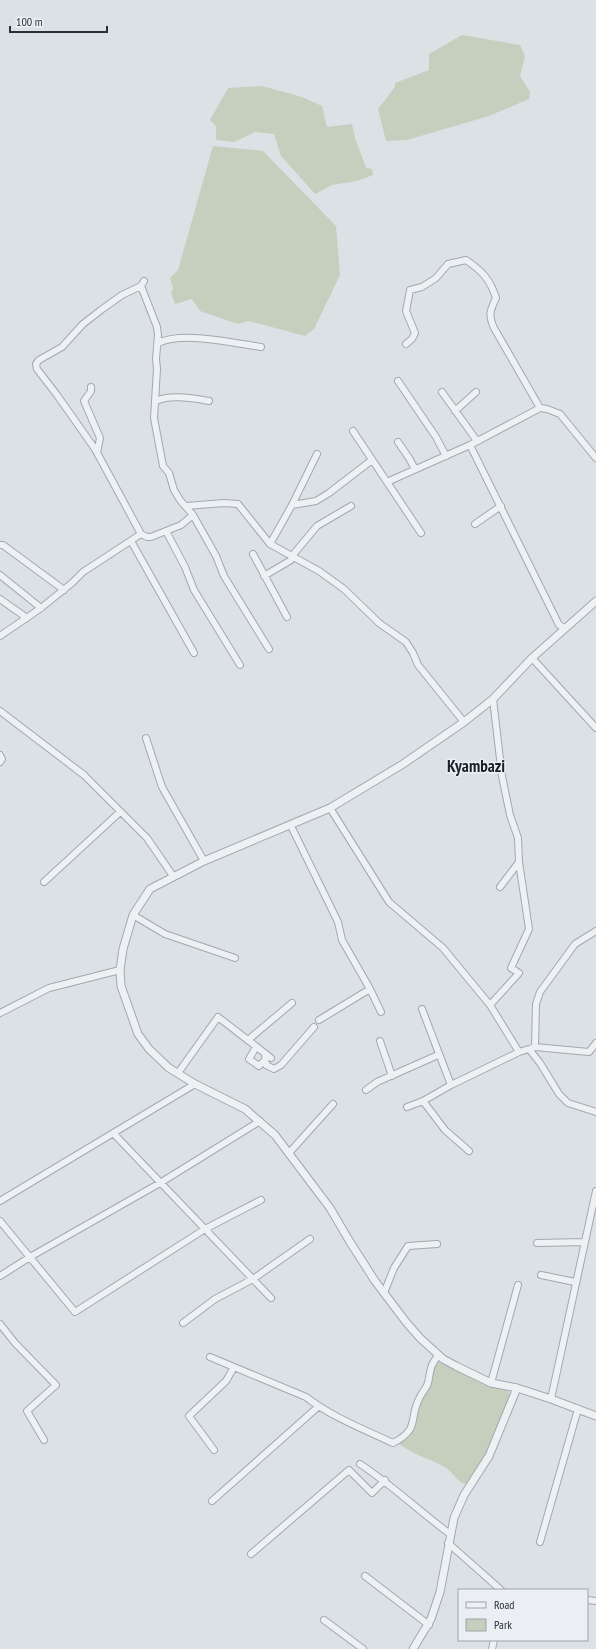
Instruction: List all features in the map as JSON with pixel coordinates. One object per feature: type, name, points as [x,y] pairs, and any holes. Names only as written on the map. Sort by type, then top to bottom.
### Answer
[{"type":"street","points":[[406,344],[412,339],[414,333],[406,311],[410,290],[422,287],[436,278],[448,264],[466,260],[479,270],[491,283],[496,298],[490,312],[490,318],[540,408]]},
{"type":"street","points":[[193,515],[181,525],[151,537],[141,534],[97,453],[37,369],[36,364],[39,360],[55,352],[65,344],[83,324],[101,310],[143,283],[157,326],[158,343],[156,351],[157,368],[154,418],[155,430],[163,466],[169,473],[177,495],[193,515],[216,556],[224,576],[269,649]]},
{"type":"street","points":[[158,343],[182,338],[205,339],[261,347]]},
{"type":"street","points":[[398,381],[436,437],[446,456]]},
{"type":"street","points":[[91,387],[91,391],[84,401],[100,438],[97,453]]},
{"type":"street","points":[[442,392],[477,441]]},
{"type":"street","points":[[455,411],[476,392]]},
{"type":"street","points":[[156,401],[170,398],[197,398],[209,401]]},
{"type":"street","points":[[387,482],[470,445],[540,408],[560,414],[596,458]]},
{"type":"street","points":[[352,431],[422,534]]},
{"type":"street","points":[[398,442],[415,469]]},
{"type":"street","points":[[470,445],[559,625],[565,628]]},
{"type":"street","points":[[270,544],[292,505],[317,454]]},
{"type":"street","points":[[292,505],[316,501],[372,460]]},
{"type":"street","points":[[186,506],[224,503],[238,504],[270,544],[319,571],[348,591],[379,623],[406,642],[418,665],[464,722]]},
{"type":"street","points":[[264,576],[291,560],[292,556],[317,526],[351,506]]},
{"type":"street","points":[[475,524],[501,506]]},
{"type":"street","points":[[166,531],[185,567],[194,590],[240,665]]},
{"type":"street","points":[[0,636],[41,608],[64,590],[83,572],[141,534]]},
{"type":"street","points":[[131,541],[194,653]]},
{"type":"street","points":[[0,545],[3,545],[64,590]]},
{"type":"street","points":[[253,554],[287,617]]},
{"type":"street","points":[[0,575],[41,608]]},
{"type":"street","points":[[0,598],[27,618]]},
{"type":"street","points":[[596,601],[532,658],[493,699],[464,722],[403,764],[330,808],[204,861],[150,888],[133,915],[123,949],[120,970],[121,986],[138,1034],[159,1059],[178,1073],[195,1084],[245,1109],[276,1135],[330,1208],[350,1242],[384,1293],[420,1338],[439,1355],[456,1366],[491,1383],[518,1388],[578,1408],[596,1416]]},
{"type":"street","points":[[532,658],[596,728]]},
{"type":"street","points":[[490,1005],[519,973],[511,968],[529,929],[519,862],[518,838],[510,815],[502,776],[493,699]]},
{"type":"street","points":[[1,713],[84,775],[147,838],[173,876]]},
{"type":"street","points":[[146,738],[162,787],[204,861]]},
{"type":"street","points":[[0,755],[2,759],[0,762]]},
{"type":"street","points":[[330,808],[389,902],[443,948],[490,1005],[519,1052]]},
{"type":"street","points":[[44,882],[120,812]]},
{"type":"street","points":[[290,826],[338,922],[342,940],[370,989],[381,1012]]},
{"type":"street","points":[[500,888],[519,862]]},
{"type":"street","points":[[133,915],[165,934],[235,958]]},
{"type":"street","points":[[535,1047],[536,1004],[540,992],[575,944],[596,931]]},
{"type":"street","points":[[0,1013],[49,988],[120,970]]},
{"type":"street","points":[[319,1020],[370,989]]},
{"type":"street","points":[[248,1040],[292,1003]]},
{"type":"street","points":[[422,1009],[438,1056],[451,1085]]},
{"type":"street","points":[[178,1073],[218,1017],[268,1056]]},
{"type":"street","points":[[268,1056],[266,1065],[274,1069],[281,1065],[314,1027]]},
{"type":"street","points":[[380,1041],[392,1076]]},
{"type":"street","points":[[407,1107],[423,1101],[451,1085],[519,1052],[535,1047],[589,1052],[596,1043]]},
{"type":"street","points":[[256,1046],[249,1059],[259,1066],[268,1056]]},
{"type":"street","points":[[528,1049],[540,1063],[559,1094],[568,1103],[596,1112]]},
{"type":"street","points":[[366,1090],[377,1082],[438,1056]]},
{"type":"street","points":[[0,1201],[114,1134],[195,1084]]},
{"type":"street","points":[[423,1101],[445,1130],[469,1151]]},
{"type":"street","points":[[289,1153],[333,1104]]},
{"type":"street","points":[[0,1276],[30,1257],[160,1183],[260,1121]]},
{"type":"street","points":[[114,1134],[271,1298]]},
{"type":"street","points":[[551,1399],[575,1282],[596,1191]]},
{"type":"street","points":[[0,1221],[75,1312],[205,1230],[261,1200]]},
{"type":"street","points":[[183,1323],[215,1299],[253,1279],[310,1239]]},
{"type":"street","points":[[537,1243],[585,1242]]},
{"type":"street","points":[[384,1293],[394,1268],[408,1246],[437,1244]]},
{"type":"street","points":[[541,1275],[575,1282]]},
{"type":"street","points":[[491,1383],[518,1285]]},
{"type":"street","points":[[0,1324],[15,1343],[56,1385],[27,1411],[44,1440]]},
{"type":"street","points":[[210,1357],[306,1396],[319,1406],[350,1424],[393,1443],[404,1438],[410,1430],[419,1397],[428,1384],[430,1368],[432,1363],[439,1355]]},
{"type":"street","points":[[214,1450],[189,1416],[226,1381],[234,1367]]},
{"type":"street","points":[[414,1649],[429,1626],[440,1592],[448,1543],[454,1518],[464,1495],[489,1456],[518,1388]]},
{"type":"street","points":[[212,1501],[319,1406]]},
{"type":"street","points":[[540,1542],[578,1408]]},
{"type":"street","points":[[360,1464],[384,1480],[450,1534]]},
{"type":"street","points":[[251,1554],[348,1470],[372,1493],[384,1480]]},
{"type":"street","points":[[448,1543],[500,1589]]},
{"type":"street","points":[[364,1576],[429,1626]]},
{"type":"street","points":[[324,1620],[363,1649]]},
{"type":"green space","points":[[462,35],[520,45],[525,56],[520,76],[530,92],[529,99],[489,116],[407,140],[386,141],[378,109],[395,87],[395,83],[429,70],[429,54]]},
{"type":"green space","points":[[262,86],[302,97],[322,106],[327,127],[352,124],[355,138],[366,168],[372,169],[373,175],[357,181],[332,185],[315,194],[281,156],[274,134],[255,132],[234,142],[216,140],[216,126],[210,120],[228,88]]},
{"type":"green space","points":[[213,146],[263,151],[336,226],[340,275],[314,329],[305,336],[249,321],[238,324],[200,311],[192,299],[175,304],[171,293],[173,289],[170,278],[178,270]]},
{"type":"green space","points":[[439,1362],[487,1386],[508,1391],[510,1394],[488,1452],[469,1482],[464,1484],[443,1466],[414,1453],[398,1443],[410,1437],[430,1374]]},
{"type":"district","name":"Kyambazi","points":[[476,766]]}]
